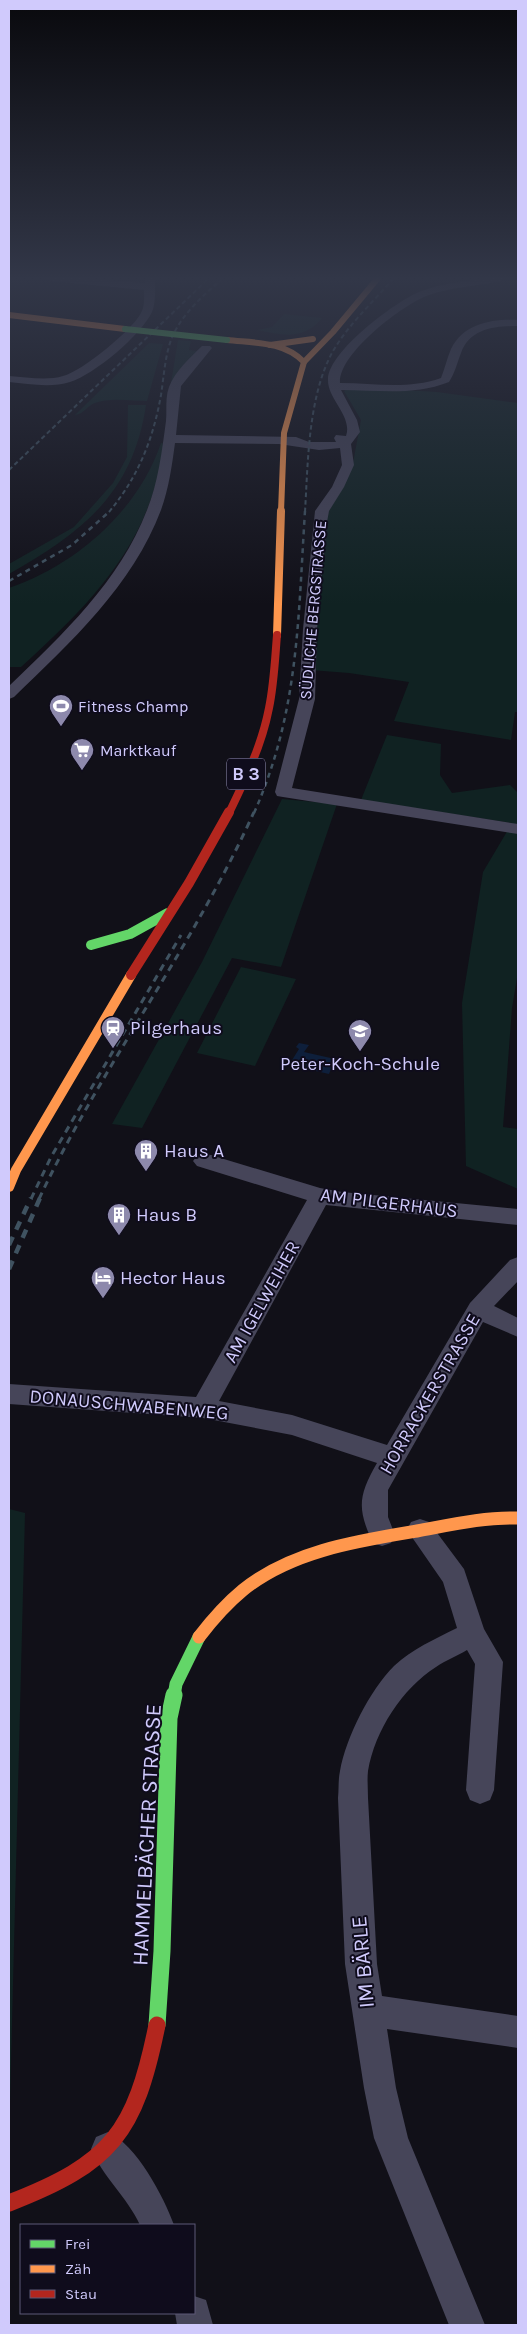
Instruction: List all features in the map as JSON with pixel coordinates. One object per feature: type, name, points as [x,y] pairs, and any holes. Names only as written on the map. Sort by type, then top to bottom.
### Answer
[{"type":"main road","name":"B 3","points":[[9,1187],[16,1170],[92,1038],[174,909],[222,827],[239,792],[267,717],[273,684],[279,618],[283,442],[289,409],[297,387]]},
{"type":"main road","points":[[91,945],[130,934],[174,909]]},
{"type":"main road","name":"HAMMELBÄCHER STRASSE","points":[[9,2203],[72,2175],[108,2149],[131,2116],[145,2082],[153,2048],[160,1988],[169,1718],[175,1686],[186,1658],[203,1630],[221,1609],[267,1572],[294,1560],[382,1535],[493,1518],[518,1518]]},
{"type":"street","points":[[38,387],[50,391],[66,387]]},
{"type":"street","points":[[9,694],[62,642],[102,597],[131,553],[156,502],[166,464],[175,387]]},
{"type":"street","points":[[169,439],[283,442],[305,446],[328,446],[346,438],[352,420],[340,403],[334,387],[413,389],[426,387]]},
{"type":"street","name":"SÜDLICHE BERGSTRASSE","points":[[346,438],[348,465],[338,487],[322,511],[320,522],[310,629],[307,699],[283,792],[518,829]]},
{"type":"street","name":"AM PILGERHAUS","points":[[204,1161],[320,1196],[342,1200],[518,1217]]},
{"type":"street","name":"AM IGELWEIHER","points":[[203,1408],[320,1196]]},
{"type":"street","name":"HORRACKERSTRASSE","points":[[382,1535],[375,1517],[375,1489],[478,1309],[518,1266]]},
{"type":"street","points":[[478,1309],[518,1328]]},
{"type":"street","name":"DONAUSCHWABENWEG","points":[[9,1394],[203,1408],[292,1425],[393,1458]]},
{"type":"street","points":[[420,1530],[454,1576],[472,1634],[489,1662],[480,1790]]},
{"type":"street","name":"IM BÄRLE","points":[[467,2325],[392,2138],[380,2088],[361,1964],[353,1798],[354,1771],[365,1736],[381,1706],[404,1675],[427,1657],[472,1634]]},
{"type":"street","points":[[367,2010],[518,2032]]},
{"type":"street","points":[[108,2149],[146,2198],[157,2224]]},
{"type":"shaded area","points":[[104,387],[151,387],[147,401],[101,401],[92,404],[81,413],[75,415]]},
{"type":"shaded area","points":[[352,387],[437,392],[518,403],[518,712],[515,712],[511,740],[394,721],[409,682],[349,673],[310,670],[325,519],[353,463],[361,420],[344,391]]},
{"type":"shaded area","points":[[128,405],[146,405],[130,463],[116,486],[100,507],[81,525],[60,542],[9,574],[9,564],[74,527],[113,483],[127,457]]},
{"type":"shaded area","points":[[161,443],[165,444],[163,457],[152,496],[142,522],[115,568],[80,610],[21,667],[9,667],[9,588],[34,578],[58,565],[101,532],[120,513],[137,491],[151,468]]},
{"type":"shaded area","points":[[387,735],[441,744],[440,775],[452,793],[510,785],[518,793],[518,972],[512,1008],[503,1127],[518,1129],[518,1189],[466,1166],[462,1003],[483,872],[512,823],[361,800]]},
{"type":"shaded area","points":[[282,799],[337,804],[281,967],[232,958],[142,1128],[112,1124],[202,962]]},
{"type":"shaded area","points":[[241,967],[296,979],[255,1066],[197,1053]]},
{"type":"shaded area","points":[[9,1509],[25,1513],[9,2140]]},
{"type":"water","points":[[299,1043],[309,1045],[304,1052],[335,1059],[329,1074],[289,1065],[299,1049],[296,1047]]},
{"type":"railway","points":[[9,470],[96,387]]},
{"type":"railway","points":[[109,512],[128,485],[149,443],[158,412],[162,387]]},
{"type":"railway","points":[[305,512],[311,430],[318,387]]},
{"type":"railway","points":[[254,813],[269,775],[288,702],[298,627],[305,511]]},
{"type":"railway","points":[[9,581],[72,545],[109,512]]},
{"type":"railway","points":[[39,1199],[91,1101],[204,911],[254,812]]},
{"type":"railway","points":[[31,1199],[51,1157],[181,935]]},
{"type":"railway","points":[[9,1245],[31,1198]]},
{"type":"railway","points":[[9,1269],[40,1198]]},
{"type":"traffic: fast","points":[[91,945],[130,934],[168,913]]},
{"type":"traffic: fast","points":[[157,2025],[162,1951],[169,1718],[176,1684],[199,1637]]},
{"type":"traffic: slow","points":[[277,635],[283,443],[287,422],[299,387]]},
{"type":"traffic: slow","points":[[9,1187],[16,1170],[131,975]]},
{"type":"traffic: slow","points":[[199,1637],[220,1610],[243,1589],[269,1572],[297,1560],[356,1542],[481,1520],[518,1518]]},
{"type":"traffic: jam","points":[[131,975],[208,851],[242,786],[256,753],[267,718],[273,687],[277,635]]},
{"type":"traffic: jam","points":[[9,2203],[44,2190],[73,2175],[96,2159],[115,2140],[129,2118],[141,2092],[150,2061],[157,2025]]},
{"type":"place","name":"Fitness Champ","points":[[61,727]]},
{"type":"place","name":"Marktkauf","points":[[82,771]]},
{"type":"place","name":"Pilgerhaus","points":[[113,1049]]},
{"type":"place","name":"Peter-Koch-Schule","points":[[360,1052]]},
{"type":"place","name":"Haus A","points":[[146,1172]]},
{"type":"place","name":"Haus B","points":[[119,1236]]},
{"type":"place","name":"Hector Haus","points":[[103,1299]]}]
